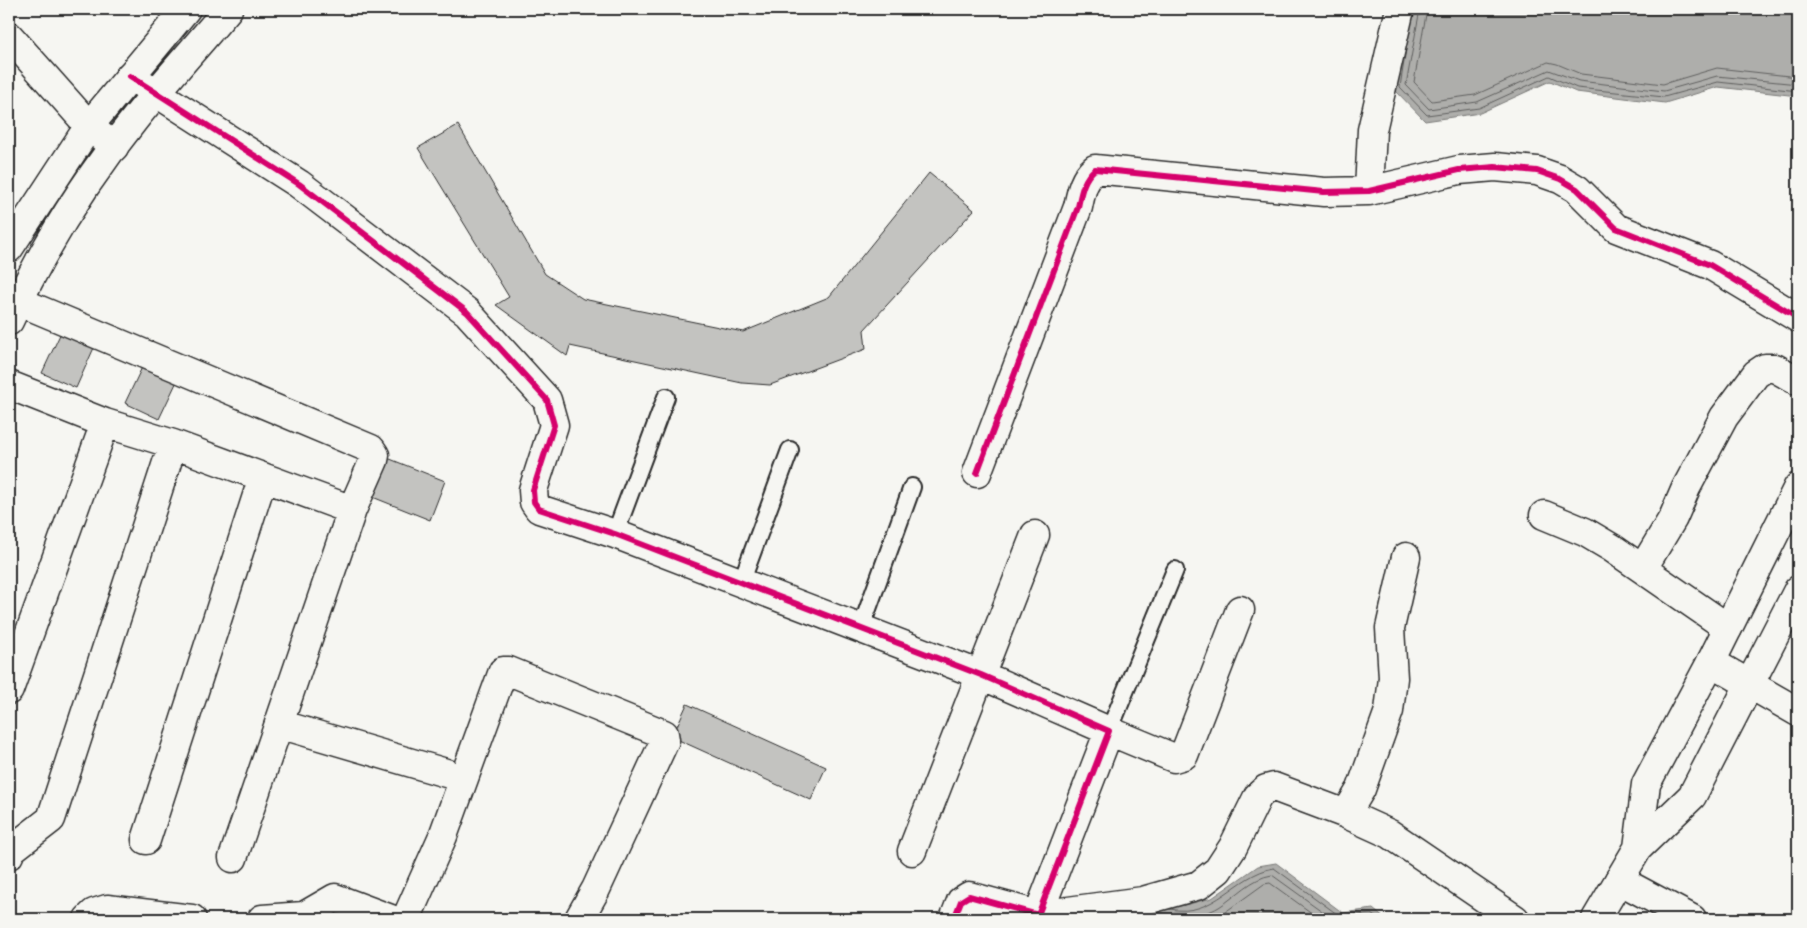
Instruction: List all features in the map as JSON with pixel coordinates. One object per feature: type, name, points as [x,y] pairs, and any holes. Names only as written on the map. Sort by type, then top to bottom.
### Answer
[{"type":"street","points":[[9,248],[89,126],[186,9]]},
{"type":"street","points":[[228,9],[114,147],[31,274],[13,311],[370,450],[375,454],[352,510],[233,858]]},
{"type":"street","points":[[1370,191],[1372,130],[1400,9]]},
{"type":"street","points":[[9,36],[89,126],[114,147]]},
{"type":"street","points":[[130,76],[299,184],[467,312],[547,400],[554,425],[533,490],[534,502],[539,509],[615,534],[981,675],[1174,758],[1180,758],[1184,755],[1240,610]]},
{"type":"street","points":[[977,473],[1078,208],[1083,185],[1089,174],[1095,169],[1324,192],[1370,191],[1460,170],[1495,167],[1537,170],[1560,179],[1577,189],[1616,228],[1710,265],[1798,318]]},
{"type":"street","points":[[1643,568],[1673,518],[1686,488],[1724,417],[1756,374],[1765,368],[1775,368],[1798,381]]},
{"type":"street","points":[[9,385],[105,423],[174,444],[352,510]]},
{"type":"street","points":[[9,690],[105,423]]},
{"type":"street","points":[[9,855],[11,850],[51,819],[174,444]]},
{"type":"street","points":[[146,840],[263,477]]},
{"type":"street","points":[[1638,848],[1646,784],[1711,662],[1798,487]]},
{"type":"street","points":[[1544,515],[1585,532],[1643,568],[1728,628]]},
{"type":"street","points":[[912,851],[1035,535]]},
{"type":"street","points":[[1346,814],[1361,789],[1389,711],[1393,678],[1390,628],[1406,557]]},
{"type":"street","points":[[1596,919],[1638,848],[1692,796],[1751,685],[1798,590]]},
{"type":"street","points":[[1711,662],[1798,712]]},
{"type":"street","points":[[406,919],[443,836],[504,671],[509,671],[664,734],[665,740],[596,889],[579,919]]},
{"type":"street","points":[[279,724],[446,773]]},
{"type":"street","points":[[1038,916],[1109,731]]},
{"type":"street","points":[[954,919],[961,901],[969,896],[1038,916],[1143,901],[1199,885],[1218,870],[1233,847],[1258,796],[1266,789],[1274,787],[1346,814],[1390,834],[1515,919]]},
{"type":"street","points":[[1619,880],[1692,919]]},
{"type":"street","points":[[262,919],[303,918],[335,898],[391,919]]},
{"type":"street","points":[[88,919],[94,913],[107,909],[192,919]]},
{"type":"lane","points":[[615,534],[666,397]]},
{"type":"lane","points":[[741,583],[790,450]]},
{"type":"lane","points":[[861,628],[912,487]]},
{"type":"lane","points":[[1109,731],[1175,570]]},
{"type":"water","points":[[1409,9],[1798,9],[1798,96],[1718,87],[1665,103],[1576,92],[1550,81],[1480,113],[1425,121],[1394,89]]},
{"type":"water","points":[[1276,863],[1343,913],[1373,909],[1385,919],[1125,919],[1152,899],[1180,906],[1212,898],[1258,866]]},
{"type":"building","points":[[458,125],[545,274],[583,299],[743,332],[829,297],[929,173],[974,210],[864,330],[866,349],[770,385],[742,383],[570,346],[567,356],[496,305],[509,297],[418,148]]},
{"type":"building","points":[[64,326],[97,341],[76,388],[42,373]]},
{"type":"building","points":[[145,361],[179,377],[159,419],[125,403]]},
{"type":"building","points":[[380,455],[445,481],[430,520],[365,494]]},
{"type":"building","points":[[687,704],[826,767],[811,800],[672,737]]},
{"type":"cycle path","points":[[130,76],[299,184],[467,312],[547,400],[554,425],[533,490],[534,502],[539,509],[615,534],[981,675],[1109,731],[1038,915],[969,896],[961,901],[954,919]]},
{"type":"cycle path","points":[[977,473],[1078,207],[1083,187],[1095,169],[1324,192],[1369,191],[1459,170],[1495,167],[1537,171],[1560,179],[1577,189],[1616,228],[1710,265],[1798,318]]}]
